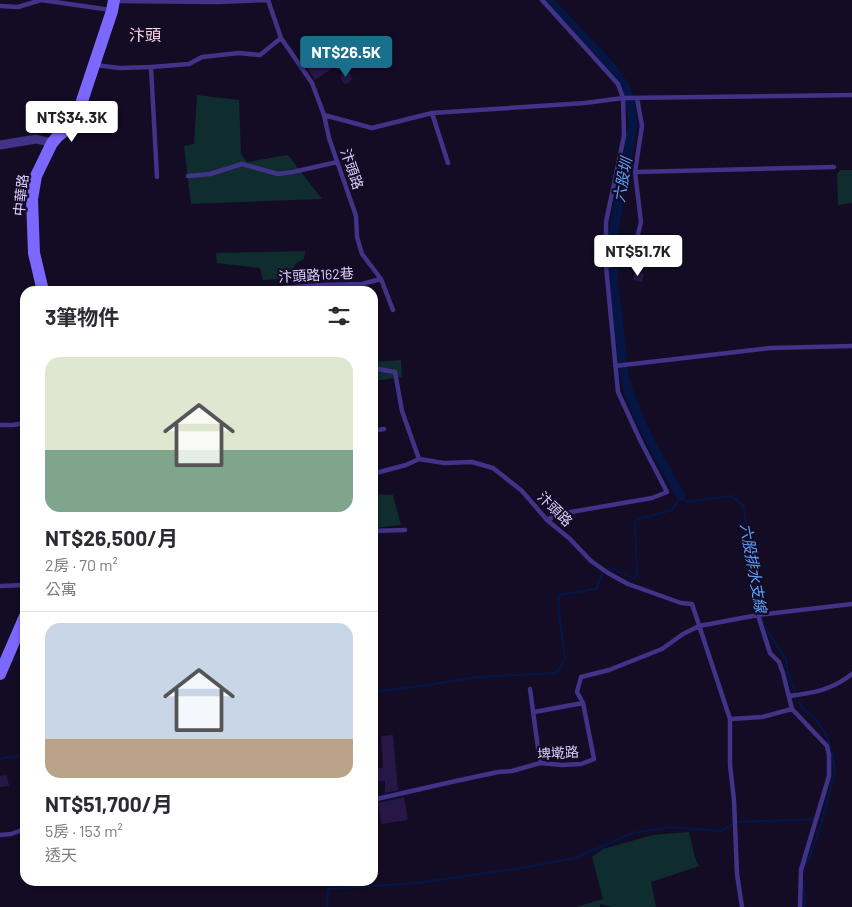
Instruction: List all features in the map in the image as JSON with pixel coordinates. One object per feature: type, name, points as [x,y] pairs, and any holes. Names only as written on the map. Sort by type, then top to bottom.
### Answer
[{"type":"street","name":"中華路","points":[[42,286],[34,253],[32,199],[36,176],[44,156],[52,143],[72,125],[77,116],[114,4]]},
{"type":"street","points":[[0,145],[36,139],[52,143]]},
{"type":"street","points":[[0,674],[20,628]]},
{"type":"lane","name":"汴頭路","points":[[0,6],[18,7],[41,0],[114,4],[268,0],[281,38],[312,83],[356,216],[357,237],[362,254],[381,279],[393,310]]},
{"type":"lane","points":[[542,0],[618,84],[623,98],[624,136],[606,222],[618,392],[667,492],[652,498],[559,514],[547,520]]},
{"type":"lane","points":[[94,65],[120,68],[151,68],[189,64],[202,58],[240,53],[260,55],[281,38]]},
{"type":"lane","points":[[151,68],[157,177]]},
{"type":"lane","points":[[324,115],[372,128],[432,113],[585,103],[623,98],[852,95]]},
{"type":"lane","points":[[608,266],[625,262],[634,251],[641,222],[635,172],[642,126],[637,98]]},
{"type":"lane","points":[[432,113],[448,163]]},
{"type":"lane","points":[[188,176],[210,174],[242,164],[278,174],[337,162]]},
{"type":"lane","points":[[635,172],[834,167]]},
{"type":"lane","name":"汴頭路162巷","points":[[291,286],[362,284],[381,279]]},
{"type":"lane","points":[[617,365],[770,348],[852,346]]},
{"type":"lane","points":[[378,369],[395,372],[402,411],[419,459]]},
{"type":"lane","points":[[0,425],[20,424]]},
{"type":"lane","points":[[378,430],[384,430]]},
{"type":"lane","name":"汴頭路","points":[[378,472],[406,465],[419,459],[444,463],[472,462],[493,468],[522,491],[547,520],[570,539],[591,561],[628,584],[681,603],[692,604],[699,626]]},
{"type":"lane","points":[[378,531],[404,530]]},
{"type":"lane","points":[[0,586],[20,585]]},
{"type":"lane","name":"埤墘路","points":[[378,799],[540,764],[582,764],[594,759],[583,702],[577,692],[581,677],[609,670],[662,649],[683,634],[699,626],[758,615],[852,604]]},
{"type":"lane","points":[[758,615],[770,653],[779,662],[783,673],[792,709],[827,746],[829,755],[829,776],[801,870],[800,907]]},
{"type":"lane","points":[[699,626],[730,719],[730,765],[734,800],[737,874],[742,907]]},
{"type":"lane","points":[[789,696],[812,693],[828,688],[842,682],[852,674]]},
{"type":"lane","points":[[530,689],[540,764]]},
{"type":"lane","points":[[534,712],[583,702]]},
{"type":"lane","points":[[730,719],[762,717],[792,709]]},
{"type":"lane","points":[[0,835],[20,831]]},
{"type":"green space","points":[[197,95],[239,100],[241,154],[247,162],[288,155],[322,199],[191,204],[184,146],[194,144]]},
{"type":"green space","points":[[840,170],[852,170],[852,203],[838,205],[837,174]]},
{"type":"green space","points":[[305,251],[304,259],[295,264],[293,278],[263,280],[260,268],[217,263],[216,253]]},
{"type":"green space","points":[[401,360],[402,377],[378,380],[378,362]]},
{"type":"green space","points":[[378,494],[393,495],[401,525],[378,527]]},
{"type":"green space","points":[[689,832],[695,858],[699,866],[651,882],[656,907],[612,907],[600,904],[600,907],[576,907],[603,899],[592,857],[603,849],[652,835]]},
{"type":"building","points":[[327,44],[340,63],[315,80],[303,61]]},
{"type":"building","points":[[342,71],[351,75],[352,79],[348,83],[345,84],[342,81]]},
{"type":"building","points":[[635,271],[644,274],[642,282],[633,280]]},
{"type":"building","points":[[393,735],[398,790],[385,793],[385,781],[378,781],[378,768],[383,768],[381,736]]},
{"type":"building","points":[[7,775],[9,786],[0,787],[0,776]]},
{"type":"building","points":[[404,797],[408,820],[381,824],[378,803]]},
{"type":"waterway","name":"六股圳","points":[[548,0],[616,73],[626,87],[630,100],[633,125],[613,235],[613,273],[624,374],[628,390],[641,422],[681,496]]},
{"type":"waterway","points":[[378,691],[478,677],[556,673],[565,660],[559,614],[559,595],[596,589],[603,571],[615,569],[633,578],[637,576],[635,522],[639,519],[672,510],[681,496],[687,502],[731,496],[743,505],[761,618],[786,659],[787,670],[795,692]]},
{"type":"waterway","points":[[11,661],[20,657]]},
{"type":"waterway","name":"六股排水支線","points":[[799,701],[802,708],[812,715],[826,734],[835,771],[823,819],[810,856],[803,869]]},
{"type":"waterway","points":[[0,759],[20,756]]},
{"type":"waterway","points":[[378,886],[418,883],[575,858],[633,833],[670,827],[721,831],[736,822],[823,819]]},
{"type":"waterway","name":"六股排水支線","points":[[803,882],[804,907]]},
{"type":"waterway","points":[[327,907],[328,889],[373,886]]},
{"type":"district","name":"汴頭","points":[[145,35]]}]
